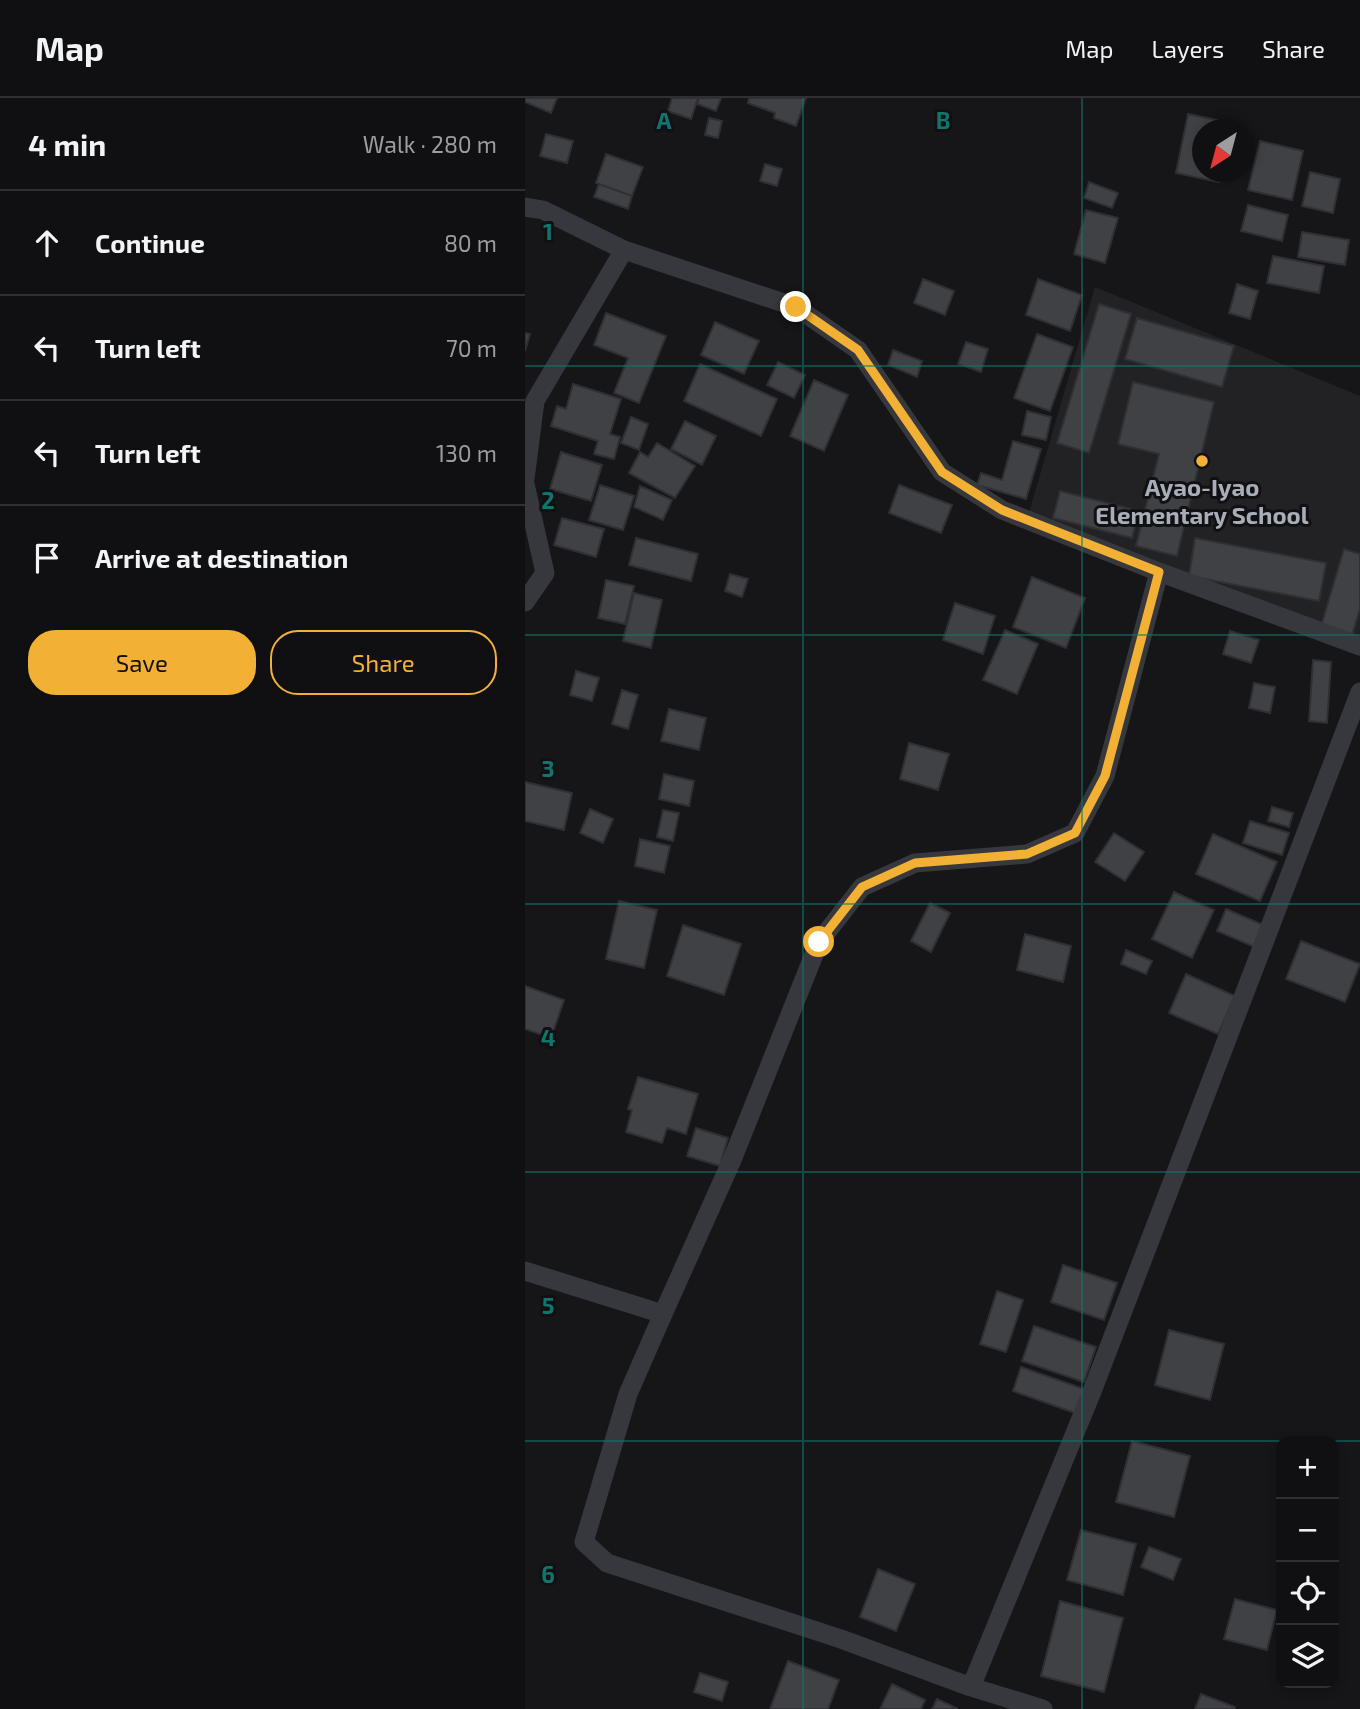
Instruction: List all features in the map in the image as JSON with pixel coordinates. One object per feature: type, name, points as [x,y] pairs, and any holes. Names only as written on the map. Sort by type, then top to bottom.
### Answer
[{"type":"street","points":[[525,207],[543,211],[624,250],[796,307],[858,350],[942,472],[1002,510],[1159,572],[1360,646]]},
{"type":"street","points":[[525,602],[545,573],[525,482],[535,401],[624,250]]},
{"type":"street","points":[[1043,1709],[971,1687],[841,1639],[607,1563],[584,1542],[628,1394],[732,1160],[819,942],[862,887],[915,863],[1027,854],[1075,833],[1105,776],[1159,572]]},
{"type":"street","points":[[971,1687],[1091,1394],[1360,692]]},
{"type":"street","points":[[525,1271],[663,1314]]},
{"type":"shaded area","name":"Ayao-Iyao Elementary School","points":[[1095,287],[1360,396],[1360,642],[1025,526]]},
{"type":"building","points":[[525,98],[557,98],[551,113],[525,102]]},
{"type":"building","points":[[672,98],[698,98],[691,119],[668,111]]},
{"type":"building","points":[[699,98],[721,98],[716,111],[697,104]]},
{"type":"building","points":[[749,98],[806,98],[796,126],[774,118],[775,113],[748,103]]},
{"type":"building","points":[[1188,114],[1212,119],[1192,119],[1192,176],[1176,173]]},
{"type":"building","points":[[709,118],[722,121],[718,138],[705,135]]},
{"type":"building","points":[[546,134],[573,141],[567,163],[540,156]]},
{"type":"building","points":[[1260,141],[1303,151],[1292,200],[1248,190],[1250,182],[1255,182],[1255,161]]},
{"type":"building","points":[[606,154],[643,167],[632,196],[596,183]]},
{"type":"building","points":[[765,164],[782,169],[777,186],[760,181]]},
{"type":"building","points":[[1310,172],[1340,179],[1333,213],[1302,206]]},
{"type":"building","points":[[1089,182],[1118,193],[1112,208],[1084,198]]},
{"type":"building","points":[[599,184],[632,196],[628,209],[594,197]]},
{"type":"building","points":[[1248,205],[1288,215],[1282,241],[1241,231]]},
{"type":"building","points":[[1086,210],[1118,218],[1105,263],[1074,254]]},
{"type":"building","points":[[1302,232],[1349,240],[1345,265],[1298,257]]},
{"type":"building","points":[[1273,256],[1324,266],[1319,293],[1267,283]]},
{"type":"building","points":[[923,279],[954,291],[945,315],[914,303]]},
{"type":"building","points":[[1038,279],[1082,295],[1070,331],[1026,315]]},
{"type":"building","points":[[1237,284],[1258,291],[1250,319],[1229,313]]},
{"type":"building","points":[[1099,304],[1131,314],[1089,453],[1057,443]]},
{"type":"building","points":[[606,313],[666,336],[639,403],[614,393],[628,358],[594,345]]},
{"type":"building","points":[[1137,318],[1234,346],[1222,387],[1125,359]]},
{"type":"building","points":[[715,322],[759,341],[744,374],[701,355]]},
{"type":"building","points":[[525,333],[530,334],[525,351]]},
{"type":"building","points":[[1037,334],[1073,347],[1050,411],[1014,398]]},
{"type":"building","points":[[966,342],[988,349],[981,372],[958,364]]},
{"type":"building","points":[[893,350],[922,361],[917,377],[888,365]]},
{"type":"building","points":[[778,362],[805,375],[794,398],[767,385]]},
{"type":"building","points":[[700,364],[777,399],[761,436],[684,401]]},
{"type":"building","points":[[814,380],[848,395],[824,451],[790,436]]},
{"type":"building","points":[[1133,382],[1214,402],[1177,556],[1136,546],[1159,454],[1118,444]]},
{"type":"building","points":[[573,384],[621,399],[610,434],[620,437],[614,459],[594,454],[598,441],[551,426],[557,406],[566,409]]},
{"type":"building","points":[[1027,411],[1051,417],[1046,440],[1022,435]]},
{"type":"building","points":[[631,417],[648,424],[639,450],[621,443]]},
{"type":"building","points":[[685,421],[716,436],[702,465],[671,449]]},
{"type":"building","points":[[1013,441],[1041,449],[1026,499],[977,485],[981,473],[1002,480]]},
{"type":"building","points":[[657,443],[695,466],[675,498],[629,473],[640,452],[648,457]]},
{"type":"building","points":[[561,452],[602,465],[591,501],[550,489]]},
{"type":"building","points":[[600,485],[634,496],[623,530],[589,520]]},
{"type":"building","points":[[899,485],[952,505],[941,533],[889,513]]},
{"type":"building","points":[[640,486],[672,500],[663,520],[634,507]]},
{"type":"building","points":[[1060,491],[1139,511],[1132,538],[1053,518]]},
{"type":"building","points":[[562,518],[604,529],[596,557],[554,545]]},
{"type":"building","points":[[636,538],[698,554],[691,581],[629,565]]},
{"type":"building","points":[[1195,538],[1326,563],[1319,601],[1189,576]]},
{"type":"building","points":[[1344,549],[1360,554],[1360,609],[1352,635],[1321,626]]},
{"type":"building","points":[[730,574],[748,579],[742,597],[725,591]]},
{"type":"building","points":[[1032,577],[1085,598],[1066,648],[1013,627]]},
{"type":"building","points":[[606,580],[634,586],[625,624],[598,618]]},
{"type":"building","points":[[634,593],[662,600],[651,648],[623,641]]},
{"type":"building","points":[[955,603],[995,616],[983,654],[943,640]]},
{"type":"building","points":[[1005,630],[1038,644],[1017,694],[983,680]]},
{"type":"building","points":[[1230,631],[1259,640],[1251,663],[1223,654]]},
{"type":"building","points":[[1313,660],[1331,662],[1327,723],[1309,721]]},
{"type":"building","points":[[576,671],[599,678],[592,701],[570,695]]},
{"type":"building","points":[[1254,683],[1275,687],[1270,713],[1249,708]]},
{"type":"building","points":[[622,690],[638,695],[628,729],[612,724]]},
{"type":"building","points":[[669,709],[706,718],[699,750],[661,741]]},
{"type":"building","points":[[909,743],[949,754],[938,790],[900,779]]},
{"type":"building","points":[[664,774],[694,781],[689,806],[659,799]]},
{"type":"building","points":[[525,782],[572,793],[564,830],[525,821]]},
{"type":"building","points":[[1272,807],[1293,813],[1289,827],[1268,821]]},
{"type":"building","points":[[590,809],[613,819],[603,843],[580,833]]},
{"type":"building","points":[[663,810],[679,813],[673,841],[657,837]]},
{"type":"building","points":[[1250,821],[1289,833],[1282,855],[1243,843]]},
{"type":"building","points":[[1114,833],[1144,852],[1125,881],[1095,862]]},
{"type":"building","points":[[1213,834],[1277,862],[1260,901],[1196,874]]},
{"type":"building","points":[[640,839],[670,846],[664,873],[635,866]]},
{"type":"building","points":[[1174,892],[1214,910],[1192,958],[1152,939]]},
{"type":"building","points":[[619,901],[657,910],[644,968],[606,959]]},
{"type":"building","points":[[930,903],[950,913],[931,952],[911,941]]},
{"type":"building","points":[[1226,909],[1266,926],[1257,948],[1217,931]]},
{"type":"building","points":[[683,925],[741,944],[724,995],[667,976]]},
{"type":"building","points":[[1025,934],[1071,946],[1063,982],[1017,970]]},
{"type":"building","points":[[1301,941],[1360,964],[1345,1002],[1286,979]]},
{"type":"building","points":[[1126,950],[1152,961],[1146,974],[1121,964]]},
{"type":"building","points":[[1186,974],[1235,996],[1218,1034],[1169,1013]]},
{"type":"building","points":[[525,986],[564,1000],[551,1038],[525,1029]]},
{"type":"building","points":[[638,1077],[698,1094],[686,1134],[667,1128],[662,1143],[626,1132],[632,1110],[628,1109]]},
{"type":"building","points":[[696,1128],[728,1138],[720,1166],[687,1156]]},
{"type":"building","points":[[1063,1265],[1117,1283],[1104,1320],[1051,1302]]},
{"type":"building","points":[[997,1291],[1023,1300],[1006,1352],[980,1344]]},
{"type":"building","points":[[1034,1326],[1096,1347],[1084,1382],[1022,1361]]},
{"type":"building","points":[[1169,1330],[1224,1344],[1210,1400],[1155,1385]]},
{"type":"building","points":[[1021,1367],[1084,1389],[1075,1413],[1013,1391]]},
{"type":"building","points":[[1132,1441],[1190,1456],[1174,1517],[1116,1502]]},
{"type":"building","points":[[1081,1530],[1136,1544],[1123,1595],[1067,1580]]},
{"type":"building","points":[[1149,1547],[1181,1559],[1173,1580],[1141,1567]]},
{"type":"building","points":[[878,1569],[915,1584],[896,1631],[860,1617]]},
{"type":"building","points":[[1235,1599],[1276,1610],[1267,1650],[1224,1639]]},
{"type":"building","points":[[1060,1601],[1123,1618],[1104,1692],[1041,1676]]},
{"type":"building","points":[[788,1661],[839,1680],[828,1709],[770,1709]]},
{"type":"building","points":[[700,1673],[728,1682],[722,1701],[694,1692]]},
{"type":"building","points":[[892,1684],[925,1700],[921,1709],[880,1709]]},
{"type":"building","points":[[1201,1694],[1235,1707],[1195,1709]]},
{"type":"building","points":[[937,1699],[958,1709],[932,1709]]},
{"type":"place","name":"Ayao-Iyao Elementary School","points":[[1202,461]]},
{"type":"route","points":[[796,307],[858,350],[942,472],[1002,510],[1159,572],[1105,776],[1075,833],[1027,854],[915,863],[862,887],[819,942]]}]
